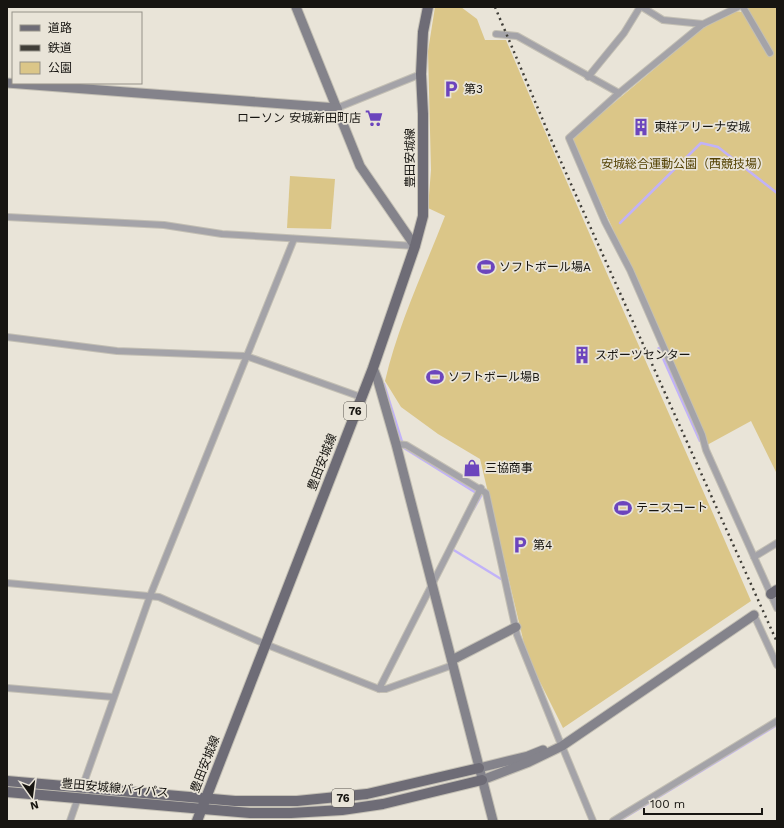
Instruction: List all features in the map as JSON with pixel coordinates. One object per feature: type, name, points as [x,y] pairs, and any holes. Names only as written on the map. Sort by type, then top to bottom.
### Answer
[{"type":"main road","name":"豊田安城線","points":[[197,821],[373,368],[415,246],[423,216],[423,114],[420,74],[423,32],[428,7]]},
{"type":"main road","name":"豊田安城線バイパス","points":[[7,781],[259,802],[342,798],[394,789],[479,768]]},
{"type":"main road","name":"豊田安城線バイパス","points":[[7,792],[201,809],[291,813],[342,810],[383,804],[482,780]]},
{"type":"street","points":[[296,7],[360,166],[415,246]]},
{"type":"street","points":[[588,76],[624,33],[641,7],[663,20],[703,24]]},
{"type":"street","points":[[738,7],[703,24],[619,93],[569,138],[605,222],[630,270],[754,557],[774,592],[777,608]]},
{"type":"street","points":[[743,7],[770,53]]},
{"type":"street","points":[[496,34],[517,36],[619,93]]},
{"type":"street","points":[[7,84],[337,108],[420,74]]},
{"type":"street","points":[[7,217],[164,225],[222,234],[415,246]]},
{"type":"street","points":[[82,788],[150,596],[294,239]]},
{"type":"street","points":[[7,337],[117,351],[246,356],[361,397]]},
{"type":"street","points":[[373,368],[396,444],[493,821]]},
{"type":"street","points":[[396,444],[406,445],[481,488],[486,493],[518,629],[561,744],[593,821]]},
{"type":"street","points":[[379,690],[481,488]]},
{"type":"street","points":[[754,557],[777,543]]},
{"type":"street","points":[[7,583],[159,597],[265,644],[379,690],[386,689],[452,663],[518,629]]},
{"type":"street","points":[[482,780],[530,762],[579,734],[754,615],[777,665]]},
{"type":"street","points":[[7,688],[114,697]]},
{"type":"street","points":[[613,821],[777,721]]},
{"type":"street","points":[[479,768],[528,756],[561,744]]},
{"type":"street","points":[[70,821],[78,798]]},
{"type":"green space","points":[[435,7],[461,7],[477,19],[485,40],[506,40],[566,181],[751,601],[563,728],[527,656],[480,459],[438,434],[401,407],[385,381],[390,360],[404,318],[445,216],[428,208],[431,170],[428,51]]},
{"type":"green space","name":"安城総合運動公園（西競技場）","points":[[749,7],[777,7],[777,474],[751,421],[707,445],[612,227],[571,139],[703,28],[727,15],[741,12]]},
{"type":"green space","points":[[290,176],[335,179],[331,229],[287,228]]},
{"type":"shaded area","points":[[660,346],[702,441],[699,442],[657,348]]},
{"type":"waterway","points":[[620,223],[701,143],[718,147],[777,193]]},
{"type":"waterway","points":[[384,384],[404,448],[481,496],[473,510]]},
{"type":"waterway","points":[[452,549],[501,579]]},
{"type":"waterway","points":[[619,821],[777,725]]},
{"type":"railway","points":[[495,7],[553,144],[777,642]]},
{"type":"place","name":"第3","points":[[451,89]]},
{"type":"place","name":"ローソン 安城新田町店","points":[[374,118]]},
{"type":"place","name":"東祥アリーナ安城","points":[[641,127]]},
{"type":"place","name":"ソフトボール場A","points":[[486,267]]},
{"type":"place","name":"スポーツセンター","points":[[582,355]]},
{"type":"place","name":"ソフトボール場B","points":[[435,377]]},
{"type":"place","name":"三協商事","points":[[472,468]]},
{"type":"place","name":"テニスコート","points":[[623,508]]},
{"type":"place","name":"第4","points":[[520,545]]}]
